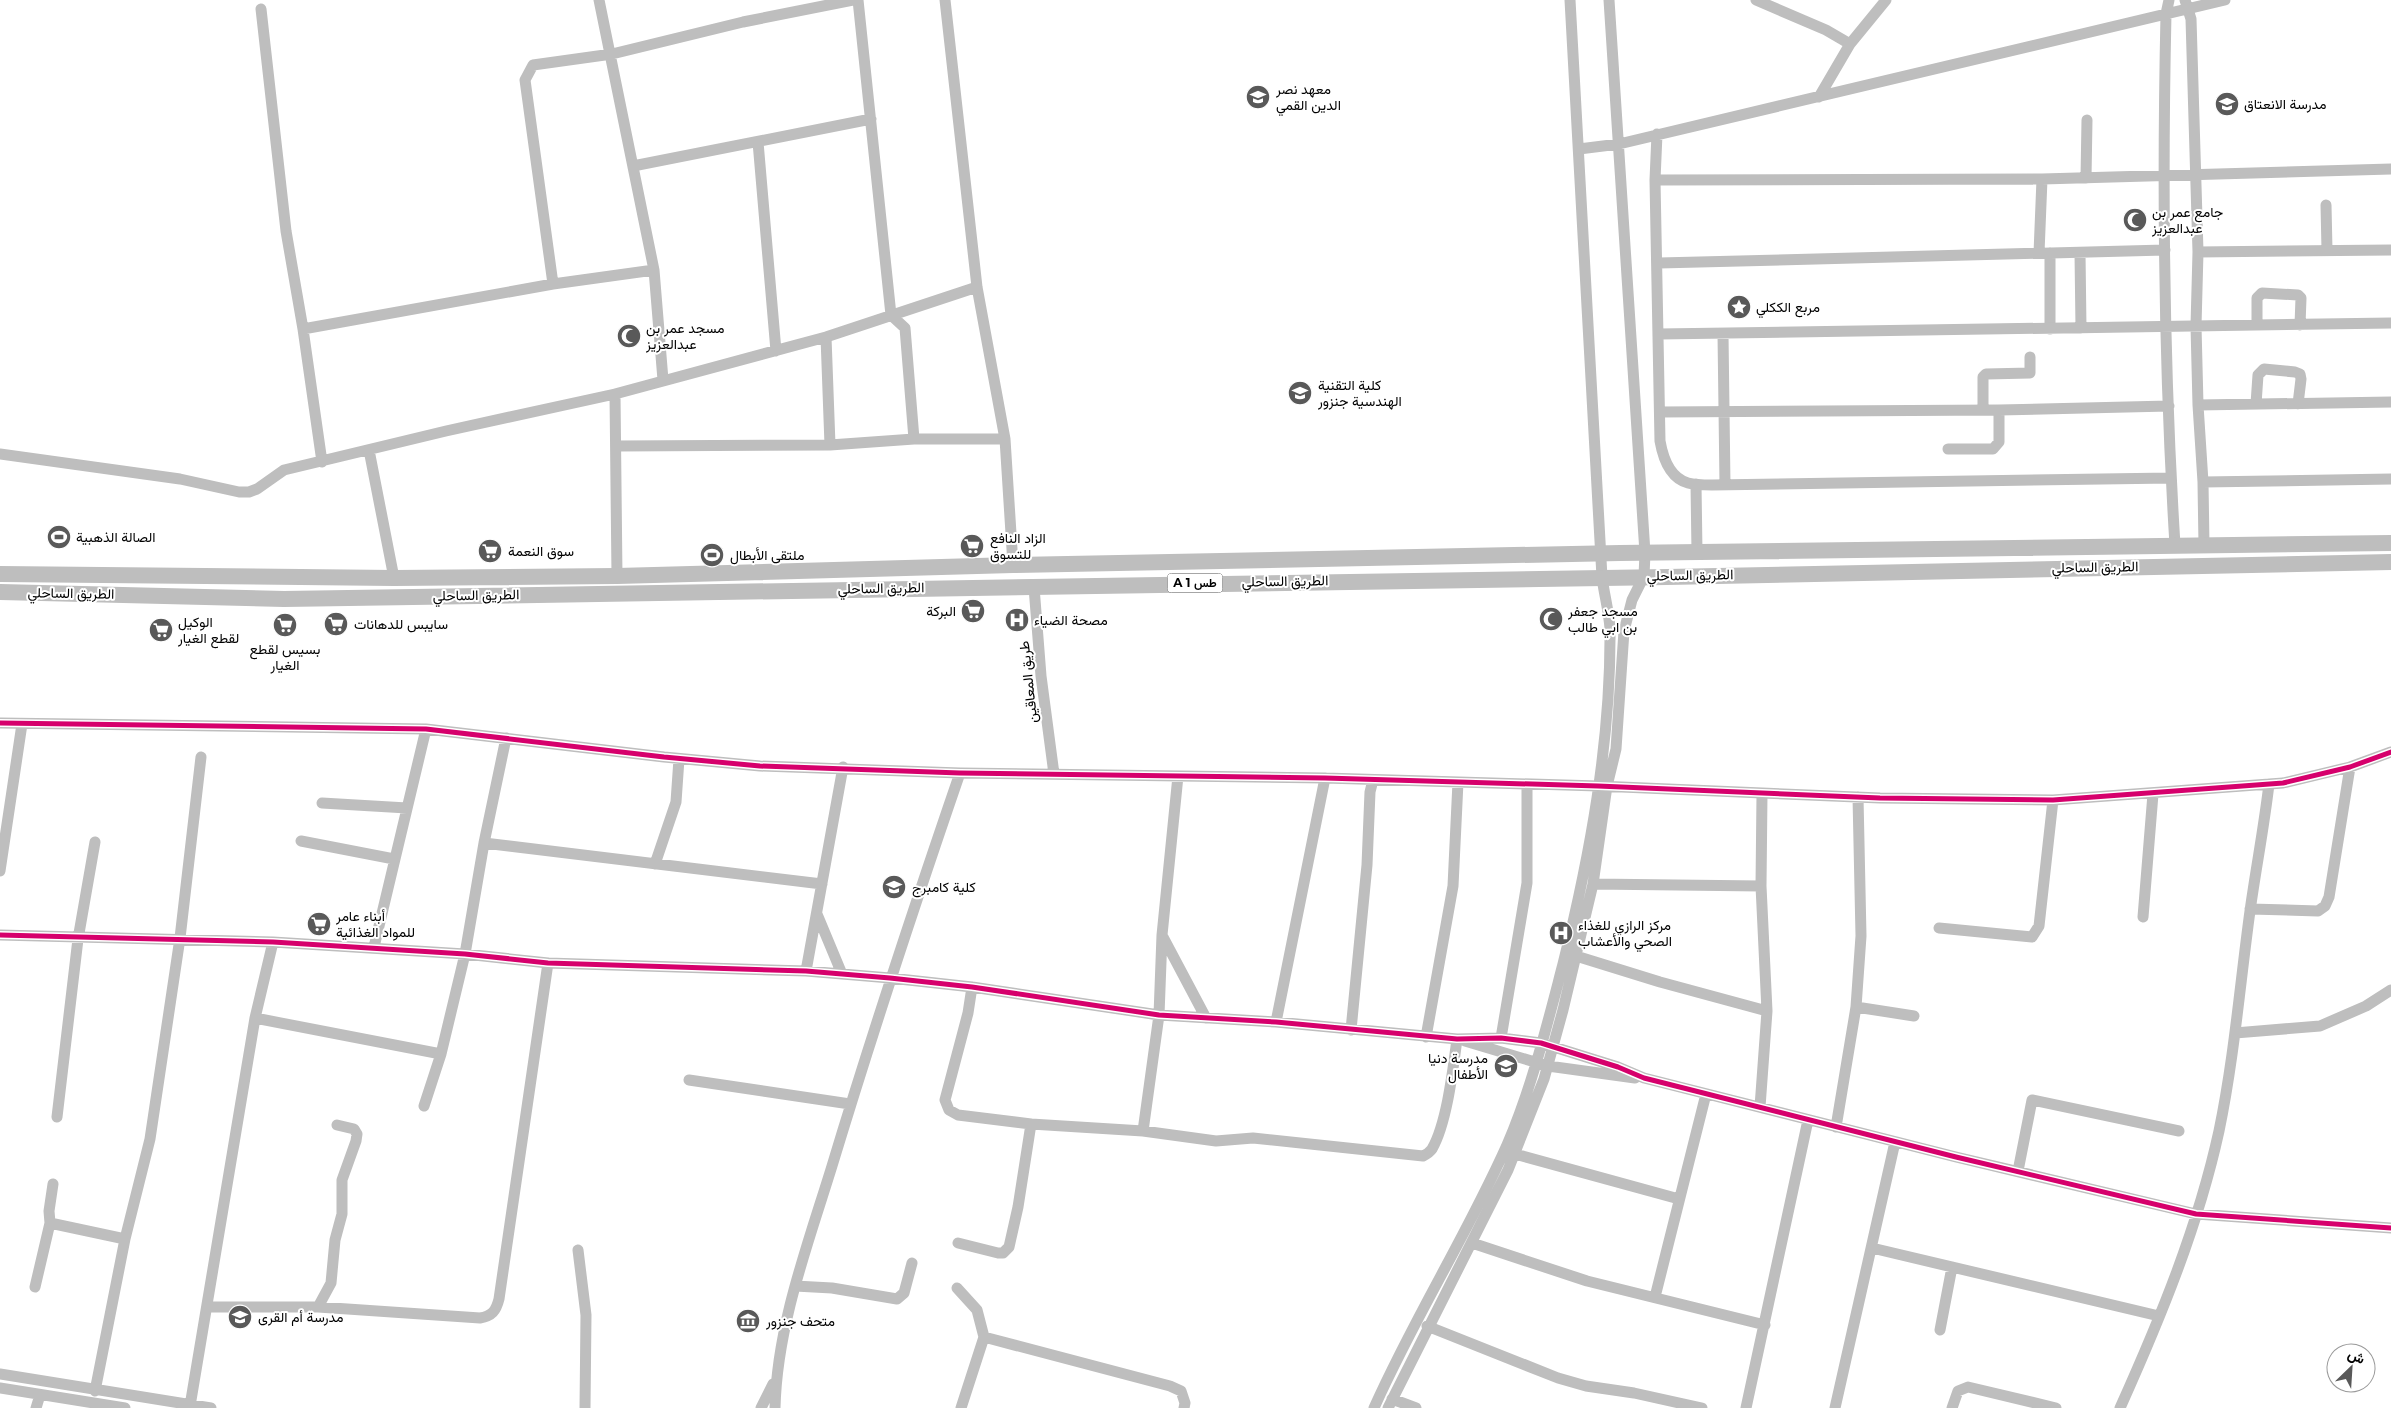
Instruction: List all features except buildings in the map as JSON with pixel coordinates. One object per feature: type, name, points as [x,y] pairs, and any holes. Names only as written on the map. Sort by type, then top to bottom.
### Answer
[{"type":"highway","name":"الطريق الساحلي","points":[[0,574],[394,578],[617,576],[1013,565],[1697,552],[2391,542]]},
{"type":"highway","name":"الطريق الساحلي","points":[[0,592],[284,599],[2391,562]]},
{"type":"street","points":[[599,0],[612,54],[654,270],[664,380]]},
{"type":"street","points":[[554,284],[525,80],[533,65],[612,54],[743,22],[853,0]]},
{"type":"street","points":[[858,0],[891,315],[904,328],[914,439]]},
{"type":"street","points":[[945,0],[977,287],[1005,440],[1013,565]]},
{"type":"street","points":[[1416,1408],[1390,1403],[1427,1326],[1472,1243],[1515,1154],[1548,1066],[1593,884],[1602,786],[1610,629],[1602,577],[1570,0]]},
{"type":"street","points":[[1374,1408],[1418,1314],[1469,1224],[1520,1111],[1536,1061],[1578,906],[1602,786],[1616,749],[1624,631],[1632,600],[1644,576],[1645,553],[1609,0]]},
{"type":"street","points":[[1756,0],[1826,30],[1850,44]]},
{"type":"street","points":[[1819,97],[1850,44],[1886,0]]},
{"type":"street","points":[[2169,0],[2166,14],[2163,175],[2166,327],[2175,545]]},
{"type":"street","points":[[1579,149],[1619,144],[1819,97],[2166,14],[2186,4],[2225,0]]},
{"type":"street","points":[[2186,4],[2191,19],[2198,252],[2196,326],[2204,545]]},
{"type":"street","points":[[261,9],[286,231],[303,329],[322,462]]},
{"type":"street","points":[[633,166],[871,119]]},
{"type":"street","points":[[2086,120],[2086,178]]},
{"type":"street","points":[[1657,134],[1660,442],[1669,469],[1687,483],[1725,485],[2171,478]]},
{"type":"street","points":[[758,142],[776,351]]},
{"type":"street","points":[[1656,180],[2042,179],[2391,169]]},
{"type":"street","points":[[2042,179],[2050,329]]},
{"type":"street","points":[[2326,205],[2327,250]]},
{"type":"street","points":[[1658,263],[2165,250]]},
{"type":"street","points":[[2198,252],[2391,250]]},
{"type":"street","points":[[2080,252],[2081,328]]},
{"type":"street","points":[[303,329],[554,284],[654,270]]},
{"type":"street","points":[[0,454],[180,479],[239,492],[257,489],[284,470],[446,431],[615,394],[826,337],[977,287]]},
{"type":"street","points":[[2257,326],[2257,298],[2262,293],[2298,295],[2301,298],[2300,325]]},
{"type":"street","points":[[1659,334],[2391,323]]},
{"type":"street","points":[[1723,334],[1725,485]]},
{"type":"street","points":[[826,337],[830,445]]},
{"type":"street","points":[[1983,409],[1983,377],[1986,374],[2030,373],[2030,357]]},
{"type":"street","points":[[2256,404],[2258,375],[2264,369],[2300,374],[2298,404]]},
{"type":"street","points":[[615,394],[617,576]]},
{"type":"street","points":[[2198,405],[2391,402]]},
{"type":"street","points":[[1660,412],[1724,410],[1999,410],[2169,406]]},
{"type":"street","points":[[1948,449],[1993,449],[1997,447],[1999,442],[1999,410]]},
{"type":"street","points":[[616,446],[830,445],[914,439],[1005,440]]},
{"type":"street","points":[[369,450],[394,578]]},
{"type":"street","points":[[2203,482],[2391,478]]},
{"type":"street","points":[[1696,484],[1697,552]]},
{"type":"street","name":"طريق المعاقين","points":[[1034,586],[1042,676],[1054,774]]},
{"type":"street","points":[[0,723],[426,729],[760,766],[843,767],[960,773],[1325,778],[1602,786],[1858,797],[2053,800],[2270,784],[2350,767],[2391,752]]},
{"type":"street","points":[[0,871],[22,724]]},
{"type":"street","points":[[374,947],[426,729]]},
{"type":"street","points":[[424,1106],[440,1054],[465,954],[484,843],[506,738]]},
{"type":"street","points":[[95,1391],[125,1239],[150,1139],[180,938],[201,757]]},
{"type":"street","points":[[655,864],[676,802],[679,758]]},
{"type":"street","points":[[806,971],[843,767]]},
{"type":"street","points":[[2250,909],[2318,911],[2325,906],[2330,897],[2350,767]]},
{"type":"street","points":[[775,1408],[775,1380],[795,1286],[890,978],[960,773]]},
{"type":"street","points":[[1143,1132],[1158,1015],[1162,935],[1178,776]]},
{"type":"street","points":[[1276,1022],[1325,778]]},
{"type":"street","points":[[1350,1030],[1364,894],[1370,792],[1373,780]]},
{"type":"street","points":[[1426,1037],[1453,886],[1458,782]]},
{"type":"street","points":[[1501,1038],[1527,883],[1527,784]]},
{"type":"street","points":[[2120,1408],[2159,1316],[2196,1214],[2218,1132],[2235,1033],[2250,909],[2270,784]]},
{"type":"street","points":[[1760,1108],[1768,1011],[1761,886],[1762,794]]},
{"type":"street","points":[[2144,917],[2153,794]]},
{"type":"street","points":[[1836,1127],[1856,1007],[1861,936],[1858,797]]},
{"type":"street","points":[[1939,928],[2032,937],[2036,933],[2039,926],[2053,800]]},
{"type":"street","points":[[322,803],[407,808]]},
{"type":"street","points":[[301,841],[394,859]]},
{"type":"street","points":[[57,1117],[78,939],[95,842]]},
{"type":"street","points":[[484,843],[822,884]]},
{"type":"street","points":[[1593,884],[1761,886]]},
{"type":"street","points":[[817,914],[842,974]]},
{"type":"street","points":[[0,935],[78,939],[180,938],[273,942],[374,947],[548,963],[806,971],[972,987],[1158,1015],[1276,1022],[1426,1037],[1459,1039],[1501,1038],[1541,1043],[1618,1067],[1644,1078],[1895,1142],[2196,1214],[2391,1227]]},
{"type":"street","points":[[1162,935],[1206,1018]]},
{"type":"street","points":[[190,1406],[254,1018],[273,942]]},
{"type":"street","points":[[1576,956],[1660,982],[1768,1011]]},
{"type":"street","points":[[208,1306],[318,1307],[480,1318],[489,1316],[495,1311],[499,1299],[548,963]]},
{"type":"street","points":[[972,987],[945,1105],[949,1110],[958,1115],[1031,1124],[1143,1132],[1216,1141],[1253,1138],[1423,1156],[1432,1149],[1438,1132],[1459,1039]]},
{"type":"street","points":[[2235,1033],[2320,1026],[2366,1006],[2391,990]]},
{"type":"street","points":[[1856,1007],[1914,1016]]},
{"type":"street","points":[[254,1018],[440,1054]]},
{"type":"street","points":[[1459,1039],[1548,1066],[1618,1077],[1644,1078]]},
{"type":"street","points":[[689,1080],[850,1104]]},
{"type":"street","points":[[1655,1298],[1706,1094]]},
{"type":"street","points":[[2018,1171],[2032,1100],[2179,1131]]},
{"type":"street","points":[[1746,1408],[1808,1120]]},
{"type":"street","points":[[958,1243],[998,1253],[1004,1253],[1009,1247],[1018,1207],[1031,1124]]},
{"type":"street","points":[[318,1307],[331,1283],[334,1240],[342,1214],[342,1180],[356,1142],[357,1134],[354,1129],[337,1125]]},
{"type":"street","points":[[1835,1408],[1895,1142]]},
{"type":"street","points":[[1515,1154],[1679,1199]]},
{"type":"street","points":[[35,1287],[50,1223],[49,1211],[53,1184]]},
{"type":"street","points":[[50,1223],[125,1239]]},
{"type":"street","points":[[1472,1243],[1587,1281],[1765,1325]]},
{"type":"street","points":[[1872,1248],[2159,1316]]},
{"type":"street","points":[[578,1250],[586,1315],[585,1408]]},
{"type":"street","points":[[795,1286],[832,1288],[897,1299],[904,1293],[912,1263]]},
{"type":"street","points":[[1940,1330],[1952,1267]]},
{"type":"street","points":[[957,1288],[977,1310],[984,1337],[961,1408]]},
{"type":"street","points":[[1427,1326],[1558,1378],[1586,1386],[1634,1393],[1702,1408]]},
{"type":"street","points":[[984,1337],[1170,1386],[1181,1391],[1185,1403],[1184,1408]]},
{"type":"street","points":[[0,1374],[95,1391],[211,1408]]},
{"type":"street","points":[[761,1408],[775,1380]]},
{"type":"street","points":[[1952,1408],[1958,1391],[1968,1387],[2030,1405],[2056,1408]]},
{"type":"street","points":[[0,1388],[125,1408]]},
{"type":"street","points":[[36,1408],[40,1395]]},
{"type":"cycle path","points":[[0,723],[426,729],[664,757],[760,766],[960,773],[1325,778],[1598,786],[1880,798],[2053,800],[2283,783],[2350,767],[2391,752]]},
{"type":"cycle path","points":[[0,935],[273,942],[465,954],[548,963],[806,971],[972,987],[1159,1015],[1276,1022],[1457,1039],[1501,1038],[1541,1043],[1618,1067],[1644,1078],[1956,1157],[2196,1214],[2391,1228]]},
{"type":"place","name":"معهد نصر الدين القمي","points":[[1258,97]]},
{"type":"place","name":"مدرسة الانعتاق","points":[[2227,104]]},
{"type":"place","name":"جامع عمر بن عبدالعزيز","points":[[2135,220]]},
{"type":"place","name":"مربع الككلي","points":[[1739,307]]},
{"type":"place","name":"مسجد عمر بن عبدالعزيز","points":[[629,336]]},
{"type":"place","name":"كلية التقنية الهندسية جنزور","points":[[1300,393]]},
{"type":"place","name":"الصالة الذهبية","points":[[59,537]]},
{"type":"place","name":"الزاد النافع للتسوق","points":[[972,546]]},
{"type":"place","name":"سوق النعمة","points":[[490,551]]},
{"type":"place","name":"ملتقى الأبطال","points":[[712,555]]},
{"type":"place","name":"البركة","points":[[973,611]]},
{"type":"place","name":"مسجد جعفر بن ابي طالب","points":[[1551,619]]},
{"type":"place","name":"مصحة الضياء","points":[[1017,620]]},
{"type":"place","name":"سايبس للدهانات","points":[[336,624]]},
{"type":"place","name":"بسيس لقطع الغيار","points":[[285,625]]},
{"type":"place","name":"الوكيل لقطع الغيار","points":[[161,630]]},
{"type":"place","name":"كلية كامبرج","points":[[894,887]]},
{"type":"place","name":"أبناء عامر للمواد الغذائية","points":[[319,924]]},
{"type":"place","name":"مركز الرازي للغذاء الصحي والأعشاب","points":[[1561,933]]},
{"type":"place","name":"مدرسة دنيا الأطفال","points":[[1506,1066]]},
{"type":"place","name":"مدرسة أم القرى","points":[[240,1317]]},
{"type":"place","name":"متحف جنزور","points":[[748,1321]]}]
